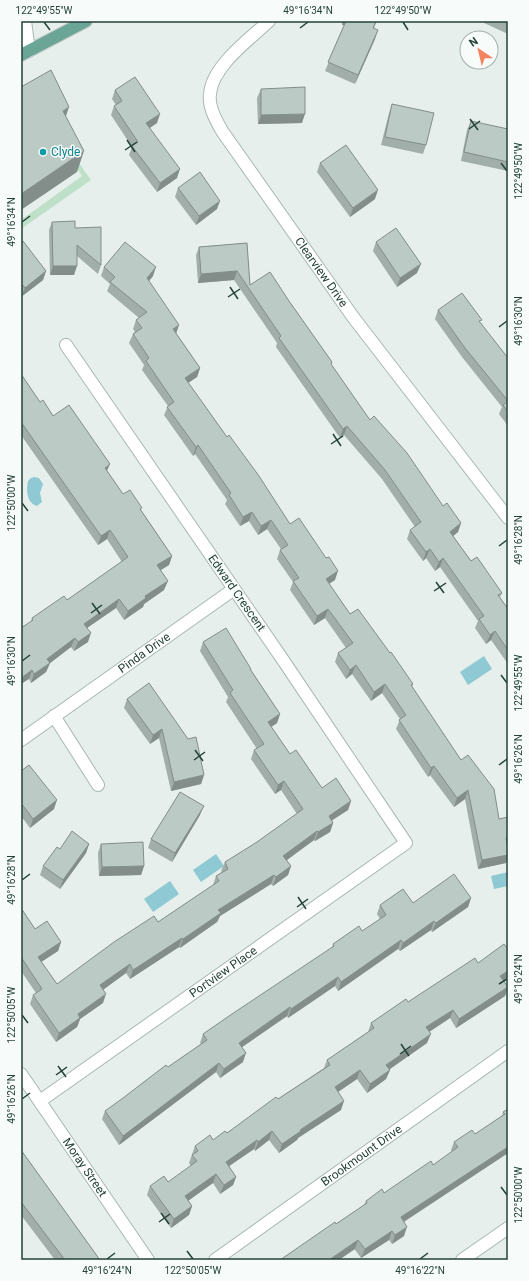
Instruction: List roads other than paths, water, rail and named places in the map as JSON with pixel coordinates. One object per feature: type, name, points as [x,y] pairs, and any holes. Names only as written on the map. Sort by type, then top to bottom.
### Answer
[{"type":"main road","points":[[25,53],[86,21]]},
{"type":"street","points":[[25,21],[25,53]]},
{"type":"street","name":"Clearview Drive","points":[[269,21],[226,62],[215,76],[209,95],[211,107],[216,120],[353,317],[508,518]]},
{"type":"street","name":"Edward Crescent","points":[[66,345],[234,588],[406,843]]},
{"type":"street","name":"Pinda Drive","points":[[21,740],[234,588]]},
{"type":"street","points":[[54,716],[98,785]]},
{"type":"street","name":"Portview Place","points":[[40,1101],[406,843]]},
{"type":"street","name":"Brookmount Drive","points":[[215,1260],[508,1051]]},
{"type":"street","name":"Moray Street","points":[[21,1074],[148,1260]]},
{"type":"street","points":[[462,1260],[508,1228]]},
{"type":"water","points":[[34,477],[39,478],[43,484],[40,493],[42,502],[37,506],[31,502],[27,493],[28,481]]},
{"type":"water","points":[[484,656],[492,669],[468,685],[460,672]]},
{"type":"water","points":[[216,854],[224,866],[201,882],[193,870]]},
{"type":"water","points":[[508,872],[508,886],[494,889],[491,876]]},
{"type":"water","points":[[170,881],[179,894],[153,912],[144,899]]},
{"type":"place","name":"Clyde","points":[[43,152]]}]
